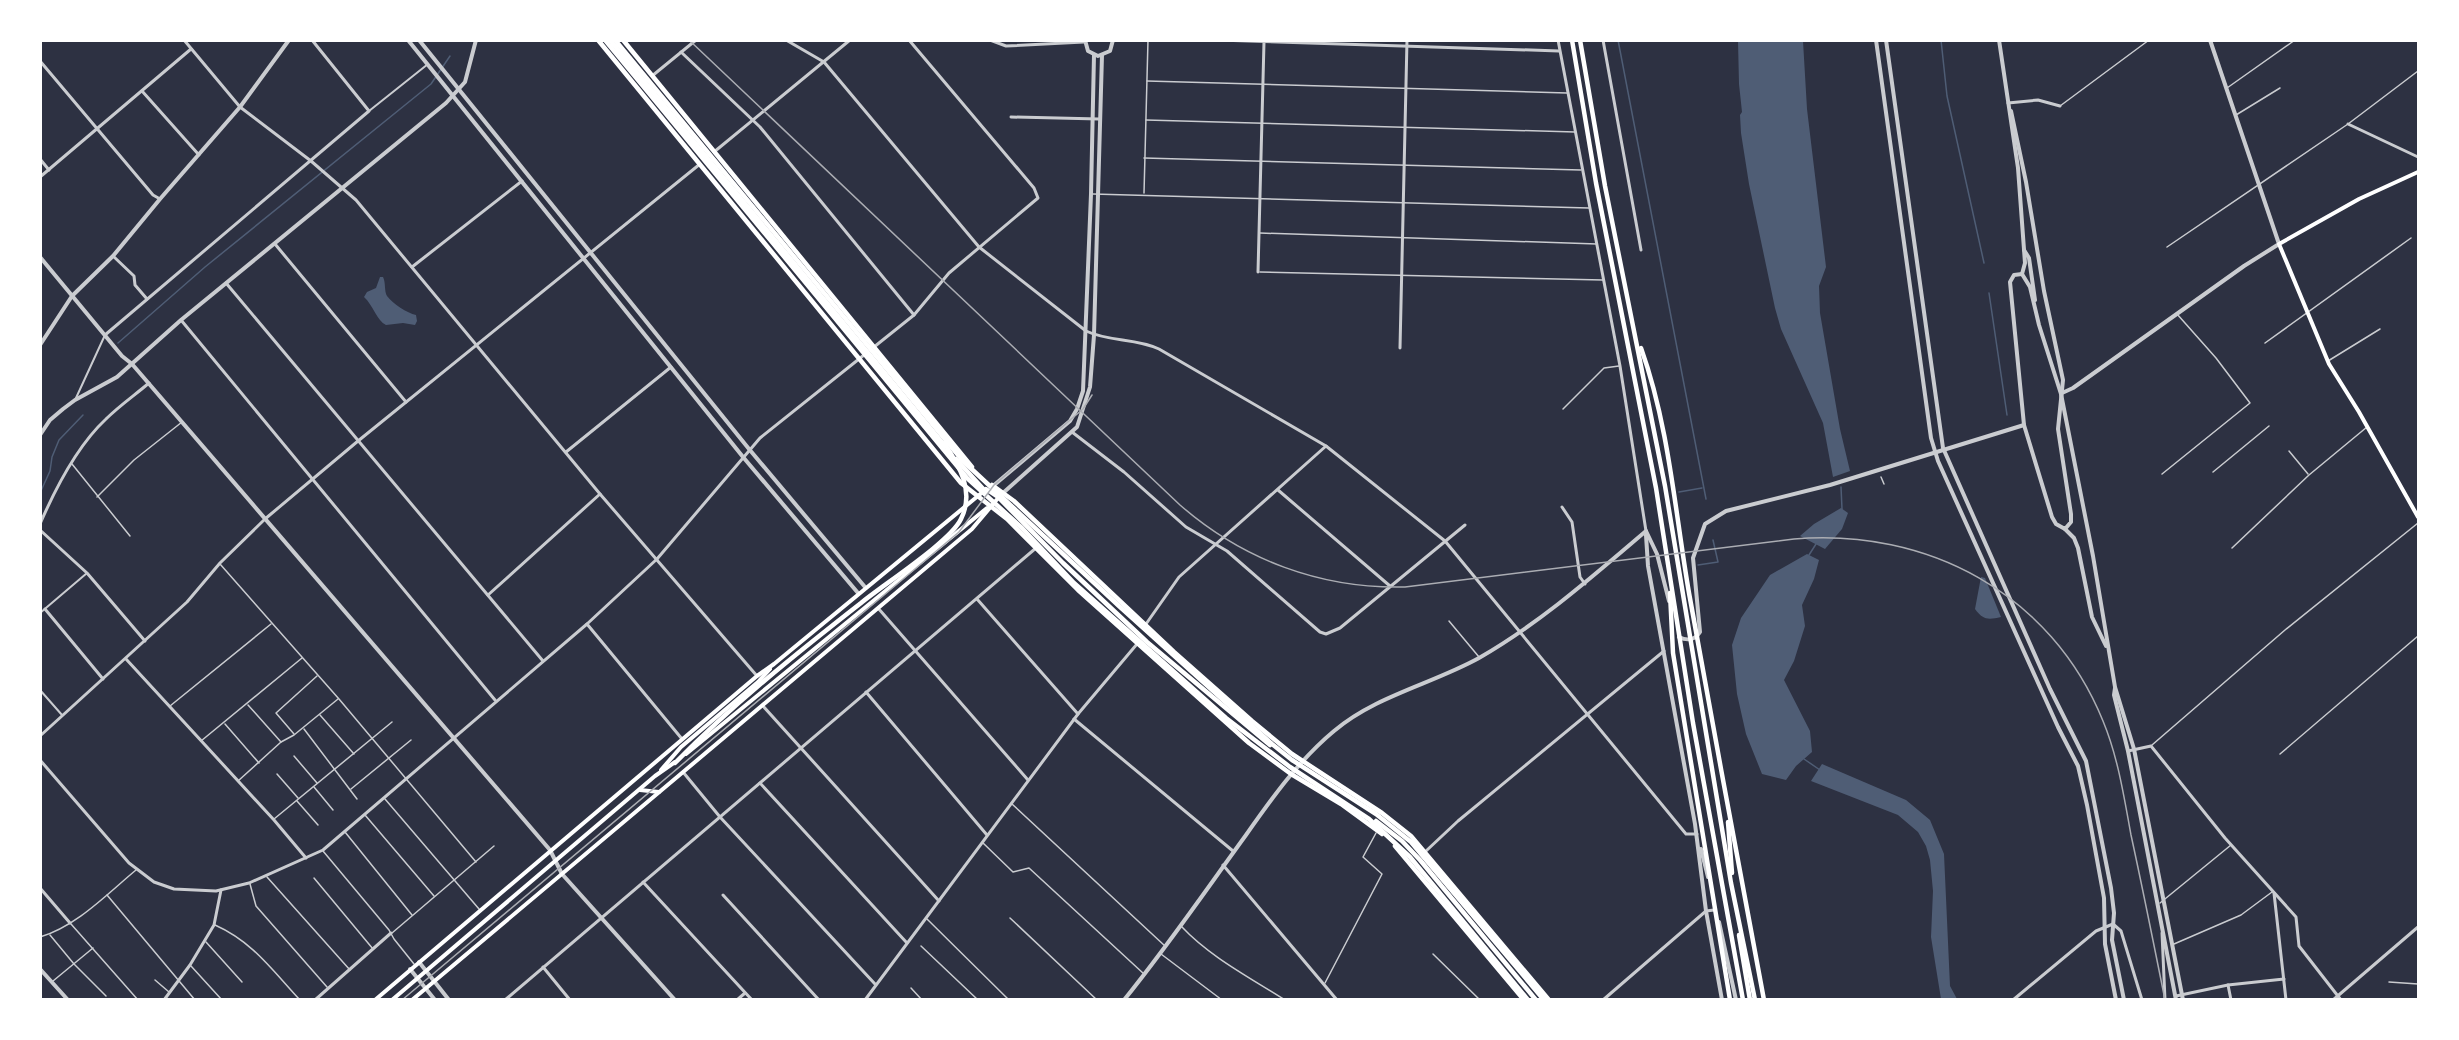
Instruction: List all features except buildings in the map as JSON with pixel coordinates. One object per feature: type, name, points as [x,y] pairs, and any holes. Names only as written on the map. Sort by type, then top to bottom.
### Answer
[{"type":"main road","points":[[598,40],[947,469],[977,497],[1007,519],[1137,644],[1250,743],[1291,774],[1341,804],[1378,830],[1415,867],[1526,999]]},
{"type":"main road","points":[[608,40],[960,464],[986,489],[998,497],[1063,563],[1147,642],[1205,692],[1256,734],[1292,760],[1376,813],[1411,842],[1544,999]]},
{"type":"main road","points":[[608,40],[967,478],[1029,535],[1074,583],[1226,718],[1269,753],[1369,819],[1392,838],[1526,999]]},
{"type":"main road","points":[[615,40],[923,413],[976,473],[1119,606],[1292,760]]},
{"type":"main road","points":[[623,40],[973,468],[1252,721],[1302,761],[1382,813],[1411,836],[1550,999]]},
{"type":"main road","points":[[1572,40],[1596,183],[1656,488],[1693,723],[1743,999]]},
{"type":"main road","points":[[1580,40],[1595,133],[1677,551],[1731,883],[1755,999]]},
{"type":"main road","points":[[2418,172],[2359,199],[2279,244],[2328,362],[2368,427],[2418,517]]},
{"type":"main road","points":[[1636,334],[1648,366],[1667,456],[1693,614],[1764,999]]},
{"type":"main road","points":[[675,763],[813,641],[936,546],[958,525],[966,500],[964,478],[957,462],[923,413]]},
{"type":"main road","points":[[375,999],[756,676],[774,664],[865,587],[992,486]]},
{"type":"main road","points":[[986,489],[990,506]]},
{"type":"main road","points":[[412,999],[972,529],[1003,493]]},
{"type":"main road","points":[[655,776],[675,763],[990,506]]},
{"type":"main road","points":[[1669,570],[1673,653],[1730,999]]},
{"type":"main road","points":[[392,999],[655,776],[681,747],[758,682],[774,664]]},
{"type":"main road","points":[[639,790],[660,792]]},
{"type":"main road","points":[[1727,801],[1734,910],[1750,999]]},
{"type":"main road","points":[[1341,804],[1367,815],[1402,841],[1536,999]]},
{"type":"street","points":[[184,40],[240,107],[311,161],[356,200],[600,494],[756,676]]},
{"type":"street","points":[[40,345],[72,296],[113,256],[240,107],[289,40]]},
{"type":"street","points":[[312,40],[369,111]]},
{"type":"street","points":[[408,40],[743,457],[858,593]]},
{"type":"street","points":[[419,40],[749,449],[865,587]]},
{"type":"street","points":[[40,435],[56,414],[83,395],[117,377],[181,320],[453,97],[465,82],[476,40]]},
{"type":"street","points":[[652,75],[696,40]]},
{"type":"street","points":[[786,40],[824,62],[979,247],[1086,331],[1094,335],[1159,349],[1326,446],[1445,541],[1686,834],[1697,834]]},
{"type":"street","points":[[40,736],[187,602],[220,564],[265,519],[405,402],[714,153],[850,40]]},
{"type":"street","points":[[40,760],[129,863],[154,882],[174,889],[221,890],[249,883],[323,850],[587,624],[657,559],[760,438],[914,315],[938,285],[979,247],[1034,203],[1038,196],[1034,188],[909,40]]},
{"type":"street","points":[[990,40],[1006,46],[1085,41],[1086,48],[1094,55],[1102,55],[1110,51],[1113,40]]},
{"type":"street","points":[[1218,40],[1560,51]]},
{"type":"street","points":[[1400,348],[1407,40]]},
{"type":"street","points":[[1558,40],[1620,366],[1646,531],[1648,566],[1697,834],[1706,911],[1722,999]]},
{"type":"street","points":[[1603,40],[1641,250]]},
{"type":"street","points":[[1876,40],[1931,438],[2058,727],[2078,766],[2104,898],[2105,944],[2116,999]]},
{"type":"street","points":[[1886,40],[1943,448],[2050,689],[2086,761],[2111,888],[2112,940],[2124,999]]},
{"type":"street","points":[[1999,40],[2018,168],[2025,264],[2022,274],[2030,287],[2061,394],[2115,687],[2134,749],[2182,997]]},
{"type":"street","points":[[2061,394],[2073,388],[2244,266],[2279,244],[2210,40]]},
{"type":"street","points":[[1258,272],[1264,42]]},
{"type":"street","points":[[40,177],[191,49]]},
{"type":"street","points":[[681,52],[753,121],[914,315]]},
{"type":"street","points":[[992,486],[1065,425],[1073,416],[1083,391],[1094,55]]},
{"type":"street","points":[[1003,493],[1072,432],[1080,420],[1090,387],[1094,335],[1102,55]]},
{"type":"street","points":[[40,61],[153,195],[160,200]]},
{"type":"street","points":[[75,400],[106,337],[147,299],[369,111],[429,65]]},
{"type":"street","points":[[142,91],[199,155]]},
{"type":"street","points":[[2008,103],[2038,100],[2060,106]]},
{"type":"street","points":[[2008,103],[2015,125],[2044,291],[2063,380],[2058,429],[2072,514],[2071,522],[2065,529]]},
{"type":"street","points":[[1011,117],[1099,119]]},
{"type":"street","points":[[2348,124],[2418,157]]},
{"type":"street","points":[[40,159],[49,170]]},
{"type":"street","points":[[412,268],[522,181]]},
{"type":"street","points":[[275,244],[405,402]]},
{"type":"street","points":[[2023,248],[2029,258],[2036,295],[2034,303]]},
{"type":"street","points":[[113,256],[134,276],[135,285],[147,299]]},
{"type":"street","points":[[40,257],[122,357],[132,364],[149,383],[550,850],[562,874],[675,999]]},
{"type":"street","points":[[2022,274],[2014,275],[2010,282],[2024,424],[2052,517],[2056,524],[2074,538],[2078,548],[2092,617],[2108,649]]},
{"type":"street","points":[[226,284],[543,662]]},
{"type":"street","points":[[181,320],[496,701]]},
{"type":"street","points":[[566,452],[671,367]]},
{"type":"street","points":[[40,524],[57,488],[105,419],[149,383]]},
{"type":"street","points":[[1646,531],[1657,554],[1679,637],[1685,640],[1695,638],[1700,632],[1700,623],[1693,558],[1705,524],[1726,511],[1860,476],[1935,450],[2024,424]]},
{"type":"street","points":[[1072,432],[1124,472],[1177,520],[1227,551],[1320,632],[1326,634],[1340,628],[1465,525]]},
{"type":"street","points":[[1144,625],[1179,577],[1326,446]]},
{"type":"street","points":[[1278,490],[1390,586]]},
{"type":"street","points":[[488,595],[600,494]]},
{"type":"street","points":[[1562,507],[1572,522],[1580,577],[1584,584]]},
{"type":"street","points":[[40,530],[87,573],[145,641]]},
{"type":"street","points":[[1124,999],[1166,946],[1291,774],[1335,730],[1365,708],[1406,692],[1480,657],[1520,632],[1584,584],[1646,531]]},
{"type":"street","points":[[504,999],[1036,548]]},
{"type":"street","points":[[40,613],[87,573]]},
{"type":"street","points":[[977,598],[1078,714]]},
{"type":"street","points":[[878,608],[1028,780]]},
{"type":"street","points":[[45,609],[103,679]]},
{"type":"street","points":[[587,624],[682,739]]},
{"type":"street","points":[[865,999],[1074,719],[1137,644]]},
{"type":"street","points":[[1426,851],[1458,821],[1664,651]]},
{"type":"street","points":[[126,659],[274,820],[306,859]]},
{"type":"street","points":[[2115,687],[2114,695],[2128,751],[2176,998],[2228,985],[2284,979]]},
{"type":"street","points":[[40,690],[63,717]]},
{"type":"street","points":[[867,692],[988,836]]},
{"type":"street","points":[[763,706],[939,901]]},
{"type":"street","points":[[1074,719],[1233,851]]},
{"type":"street","points":[[2128,751],[2151,746],[2231,844],[2296,916],[2299,946],[2341,999]]},
{"type":"street","points":[[683,772],[720,817],[875,985]]},
{"type":"street","points":[[760,783],[907,943]]},
{"type":"street","points":[[1697,834],[1736,999]]},
{"type":"street","points":[[1223,865],[1337,999]]},
{"type":"street","points":[[643,882],[752,999]]},
{"type":"street","points":[[40,888],[70,923]]},
{"type":"street","points":[[164,999],[190,965],[214,924],[221,890]]},
{"type":"street","points":[[2274,891],[2286,999]]},
{"type":"street","points":[[723,896],[819,999]]},
{"type":"street","points":[[1603,999],[1706,911],[1716,909]]},
{"type":"street","points":[[2161,913],[2165,999]]},
{"type":"street","points":[[2013,999],[2105,925],[2113,924],[2121,931],[2142,999]]},
{"type":"street","points":[[2332,999],[2418,927]]},
{"type":"street","points":[[315,999],[391,933]]},
{"type":"street","points":[[417,964],[426,971],[449,999]]},
{"type":"street","points":[[543,967],[570,999]]},
{"type":"street","points":[[40,969],[68,999]]},
{"type":"street","points":[[410,969],[435,999]]},
{"type":"street","points":[[2228,985],[2230,999]]},
{"type":"street","points":[[737,999],[745,993]]},
{"type":"lane","points":[[1144,194],[1148,40]]},
{"type":"lane","points":[[2060,106],[2149,40]]},
{"type":"lane","points":[[2226,89],[2295,40]]},
{"type":"lane","points":[[2167,247],[2348,124],[2418,71]]},
{"type":"lane","points":[[1147,81],[1568,93]]},
{"type":"lane","points":[[2235,115],[2280,88]]},
{"type":"lane","points":[[1146,120],[1576,132]]},
{"type":"lane","points":[[1144,158],[1582,170]]},
{"type":"lane","points":[[1091,194],[1590,208]]},
{"type":"lane","points":[[1259,233],[1598,244]]},
{"type":"lane","points":[[2265,343],[2411,238]]},
{"type":"lane","points":[[1258,272],[1604,280]]},
{"type":"lane","points":[[2162,474],[2250,403],[2216,358],[2176,314]]},
{"type":"lane","points":[[2328,362],[2380,329]]},
{"type":"lane","points":[[1563,409],[1604,368],[1620,366]]},
{"type":"lane","points":[[97,497],[134,460],[182,422]]},
{"type":"lane","points":[[2213,472],[2269,426]]},
{"type":"lane","points":[[2232,548],[2309,475],[2368,427]]},
{"type":"lane","points":[[2289,451],[2309,475]]},
{"type":"lane","points":[[72,464],[130,536]]},
{"type":"lane","points":[[1881,477],[1884,484]]},
{"type":"lane","points":[[2151,746],[2285,630],[2418,523]]},
{"type":"lane","points":[[220,564],[390,758],[476,862]]},
{"type":"lane","points":[[1449,621],[1480,657]]},
{"type":"lane","points":[[169,706],[272,623]]},
{"type":"lane","points":[[2280,754],[2418,636]]},
{"type":"lane","points":[[201,741],[302,658]]},
{"type":"lane","points":[[294,735],[276,713],[318,675]]},
{"type":"lane","points":[[237,782],[281,742],[294,735],[339,699]]},
{"type":"lane","points":[[248,704],[281,742]]},
{"type":"lane","points":[[319,714],[354,754]]},
{"type":"lane","points":[[274,820],[393,722]]},
{"type":"lane","points":[[225,723],[259,763]]},
{"type":"lane","points":[[303,728],[357,799]]},
{"type":"lane","points":[[351,790],[411,740]]},
{"type":"lane","points":[[294,756],[317,784]]},
{"type":"lane","points":[[277,774],[318,825]]},
{"type":"lane","points":[[314,787],[333,810]]},
{"type":"lane","points":[[384,797],[480,910]]},
{"type":"lane","points":[[1012,803],[1166,946]]},
{"type":"lane","points":[[364,814],[434,897]]},
{"type":"lane","points":[[1324,984],[1382,874],[1363,857],[1378,830]]},
{"type":"lane","points":[[344,832],[413,915]]},
{"type":"lane","points":[[983,843],[1013,872],[1029,868],[1145,974]]},
{"type":"lane","points":[[2159,903],[2231,844]]},
{"type":"lane","points":[[391,933],[494,846]]},
{"type":"lane","points":[[323,850],[417,964]]},
{"type":"lane","points":[[40,938],[70,923],[137,869]]},
{"type":"lane","points":[[266,876],[350,970]]},
{"type":"lane","points":[[314,878],[374,950]]},
{"type":"lane","points":[[249,883],[256,906],[328,989]]},
{"type":"lane","points":[[2173,944],[2241,915],[2274,891]]},
{"type":"lane","points":[[107,895],[178,982],[195,999]]},
{"type":"lane","points":[[927,918],[1010,999]]},
{"type":"lane","points":[[1010,918],[1097,999]]},
{"type":"lane","points":[[70,923],[138,999]]},
{"type":"lane","points":[[214,924],[235,934],[250,945],[300,999]]},
{"type":"lane","points":[[1180,926],[1196,942],[1285,999]]},
{"type":"lane","points":[[50,935],[74,964],[106,996]]},
{"type":"lane","points":[[205,941],[242,982]]},
{"type":"lane","points":[[921,946],[978,999]]},
{"type":"lane","points":[[52,982],[93,948]]},
{"type":"lane","points":[[1160,953],[1222,999]]},
{"type":"lane","points":[[1433,954],[1479,999]]},
{"type":"lane","points":[[190,965],[222,999]]},
{"type":"lane","points":[[155,980],[170,992]]},
{"type":"lane","points":[[2389,982],[2418,984]]},
{"type":"lane","points":[[911,988],[922,999]]},
{"type":"water","points":[[1738,41],[1803,41],[1807,109],[1826,267],[1819,286],[1820,313],[1840,429],[1850,471],[1833,477],[1823,423],[1781,329],[1775,308],[1749,184],[1741,133]]},
{"type":"water","points":[[380,277],[383,277],[386,294],[390,299],[404,310],[416,315],[415,325],[403,323],[386,325],[380,320],[364,297],[367,292],[376,288]]},
{"type":"water","points":[[1841,508],[1848,513],[1842,529],[1825,549],[1800,536],[1814,524]]},
{"type":"water","points":[[1807,554],[1819,560],[1814,579],[1802,605],[1805,626],[1794,661],[1784,680],[1810,731],[1812,752],[1796,766],[1786,780],[1762,774],[1746,734],[1737,694],[1732,645],[1741,618],[1770,575]]},
{"type":"water","points":[[1981,577],[1985,578],[2001,617],[1986,618],[1975,609]]},
{"type":"water","points":[[1822,764],[1906,800],[1930,820],[1944,854],[1950,986],[1957,999],[1941,999],[1931,937],[1933,891],[1930,860],[1926,846],[1918,832],[1898,815],[1811,781]]},
{"type":"waterway","points":[[1618,40],[1706,499]]},
{"type":"waterway","points":[[1941,40],[1947,96],[1984,263]]},
{"type":"waterway","points":[[118,343],[205,267],[431,84],[450,56]]},
{"type":"waterway","points":[[1989,293],[2007,415]]},
{"type":"waterway","points":[[40,493],[50,471],[52,457],[59,440],[83,415]]},
{"type":"waterway","points":[[1841,487],[1842,509]]},
{"type":"waterway","points":[[1679,492],[1702,488]]},
{"type":"waterway","points":[[1698,565],[1718,562],[1713,540]]},
{"type":"waterway","points":[[1809,555],[1816,544]]},
{"type":"waterway","points":[[1804,759],[1820,770]]},
{"type":"railway","points":[[689,40],[1180,505],[1204,524],[1257,556],[1285,567],[1343,583],[1405,587],[1794,539],[1843,538],[1891,545],[1937,558],[1979,578],[2017,604],[2051,637],[2080,676],[2103,721],[2120,777],[2165,1000]]},
{"type":"railway","points":[[402,1000],[959,532],[994,485],[1083,409],[1092,395]]}]
